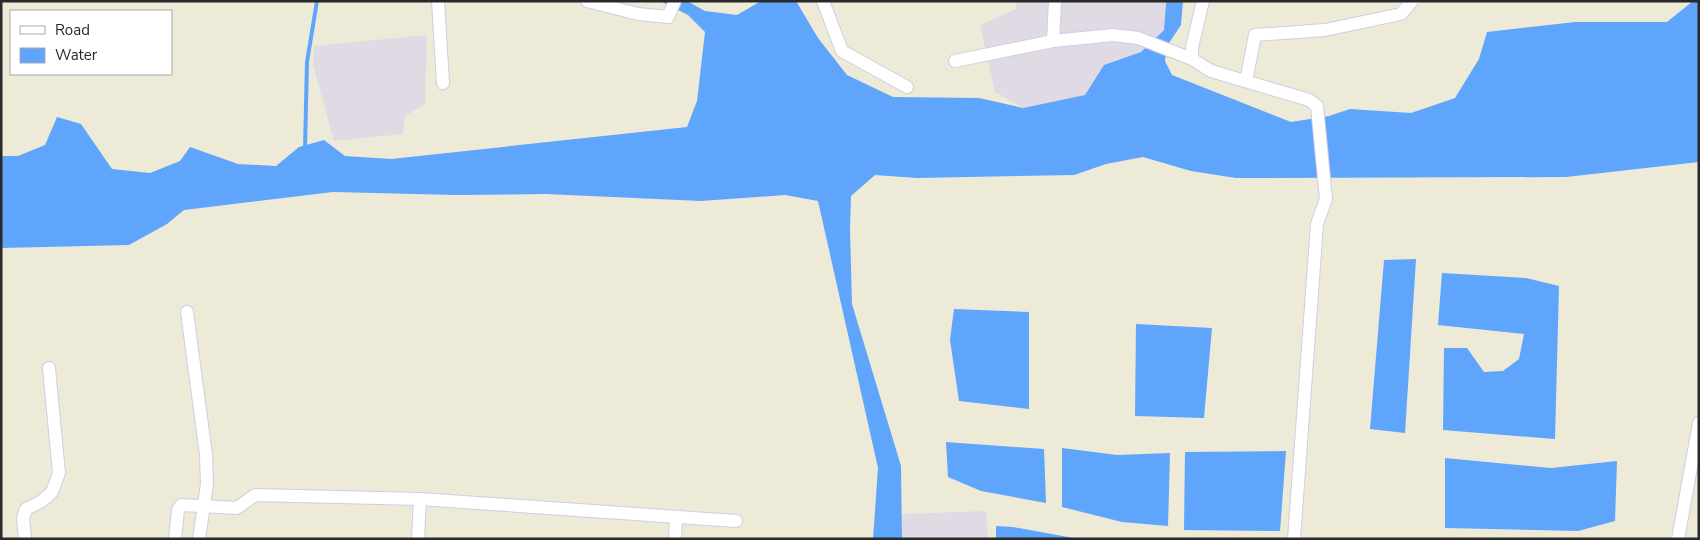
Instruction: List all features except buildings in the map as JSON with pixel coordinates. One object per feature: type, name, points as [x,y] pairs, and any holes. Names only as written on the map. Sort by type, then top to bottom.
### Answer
[{"type":"street","points":[[438,1],[443,83]]},
{"type":"street","points":[[587,1],[638,14],[668,17],[675,1]]},
{"type":"street","points":[[823,1],[842,51],[907,87]]},
{"type":"street","points":[[1053,41],[1055,1]]},
{"type":"street","points":[[1192,59],[1192,47],[1203,1]]},
{"type":"street","points":[[1246,81],[1255,35],[1325,30],[1401,14],[1412,1]]},
{"type":"street","points":[[955,61],[1053,41],[1113,35],[1138,38],[1192,59],[1211,70],[1309,100],[1317,106],[1326,198],[1317,224],[1294,539]]},
{"type":"street","points":[[188,312],[206,455],[207,484],[198,539]]},
{"type":"street","points":[[25,539],[23,518],[26,509],[42,501],[52,492],[59,473],[48,368]]},
{"type":"street","points":[[1678,539],[1699,423]]},
{"type":"street","points":[[175,539],[178,510],[181,505],[237,508],[256,495],[420,499],[736,521]]},
{"type":"street","points":[[418,539],[420,499]]},
{"type":"street","points":[[675,539],[676,517]]},
{"type":"shaded area","points":[[1016,1],[1165,1],[1164,29],[1141,52],[1104,65],[1085,95],[1023,108],[995,92],[980,25],[1016,9]]},
{"type":"shaded area","points":[[427,35],[425,104],[405,116],[403,134],[334,141],[313,65],[314,46]]},
{"type":"shaded area","points":[[986,511],[988,539],[902,539],[902,514]]},
{"type":"water","points":[[660,1],[687,1],[705,11],[737,15],[761,1],[796,1],[818,38],[847,75],[893,97],[979,98],[1023,108],[1085,95],[1104,65],[1141,52],[1164,30],[1166,1],[1183,1],[1181,25],[1167,46],[1165,61],[1172,75],[1291,122],[1329,116],[1350,109],[1411,113],[1455,98],[1479,59],[1487,32],[1575,22],[1667,22],[1693,1],[1699,1],[1699,162],[1566,177],[1236,178],[1191,171],[1143,157],[1106,164],[1074,175],[917,178],[875,175],[851,196],[852,304],[901,466],[902,539],[873,539],[878,468],[818,201],[785,195],[701,201],[546,194],[456,195],[333,192],[184,210],[167,224],[129,245],[1,248],[1,156],[18,156],[45,145],[57,117],[81,124],[112,169],[150,173],[180,161],[190,147],[238,164],[276,166],[299,147],[324,140],[345,156],[391,159],[687,127],[697,101],[705,32],[688,15]]},
{"type":"water","points":[[1416,259],[1405,433],[1370,429],[1384,260]]},
{"type":"water","points":[[1442,273],[1526,278],[1559,286],[1555,439],[1443,430],[1444,348],[1467,348],[1484,372],[1503,371],[1519,359],[1524,334],[1438,325]]},
{"type":"water","points":[[954,309],[1029,312],[1029,409],[959,401],[950,340]]},
{"type":"water","points":[[1136,324],[1212,328],[1204,418],[1135,416]]},
{"type":"water","points":[[946,442],[1044,449],[1046,503],[981,491],[948,477]]},
{"type":"water","points":[[1062,448],[1117,455],[1170,453],[1168,526],[1122,522],[1062,507]]},
{"type":"water","points":[[1286,451],[1280,531],[1184,530],[1185,452]]},
{"type":"water","points":[[1445,458],[1551,468],[1617,461],[1615,521],[1578,531],[1445,528]]},
{"type":"water","points":[[996,526],[1013,527],[1079,539],[996,539]]},
{"type":"waterway","points":[[305,148],[307,62],[317,1]]}]
